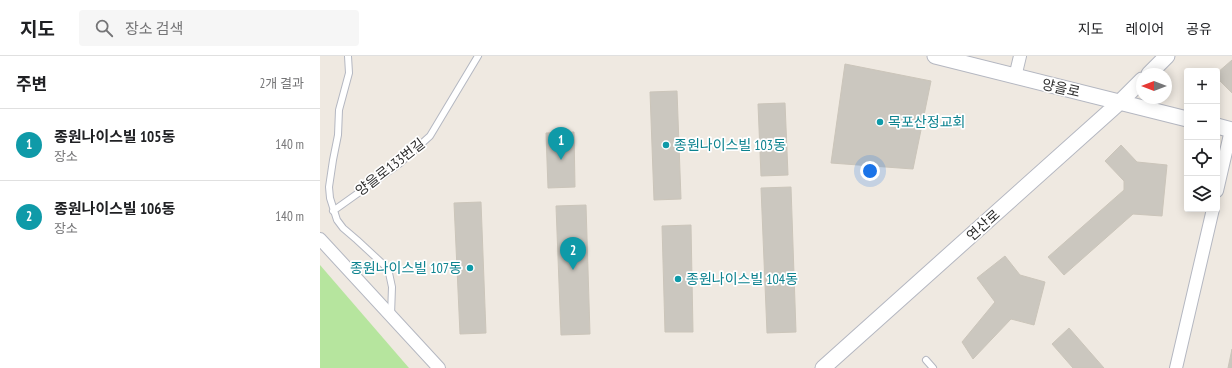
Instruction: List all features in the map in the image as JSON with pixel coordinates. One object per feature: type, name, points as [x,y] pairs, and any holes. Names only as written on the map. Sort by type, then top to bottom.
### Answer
[{"type":"street","name":"양을로","points":[[935,56],[1184,118]]},
{"type":"street","points":[[1015,77],[1020,56]]},
{"type":"street","points":[[1155,68],[1167,56]]},
{"type":"street","name":"연산로","points":[[823,368],[1136,86]]},
{"type":"street","points":[[1219,176],[1227,129]]},
{"type":"street","points":[[1176,368],[1212,212]]},
{"type":"street","points":[[320,239],[439,368]]},
{"type":"lane","points":[[348,56],[349,73],[339,110],[338,135],[329,188],[336,220],[384,265],[389,273],[392,287],[391,316]]},
{"type":"lane","name":"양을로133번길","points":[[333,211],[399,164],[430,136],[478,56]]},
{"type":"lane","points":[[926,360],[933,368]]},
{"type":"green space","points":[[320,265],[409,368],[320,368]]},
{"type":"building","points":[[1232,60],[1232,93],[1220,81],[1220,70]]},
{"type":"building","name":"목포산정교회","points":[[845,64],[931,81],[913,169],[831,163]]},
{"type":"building","name":"종원나이스빌 103동","points":[[677,91],[681,199],[654,200],[650,92]]},
{"type":"building","points":[[785,103],[788,175],[761,176],[758,104]]},
{"type":"building","points":[[574,132],[575,187],[548,188],[546,133]]},
{"type":"building","points":[[1121,145],[1137,162],[1167,165],[1162,216],[1133,214],[1064,275],[1048,257],[1124,190],[1124,181],[1105,161]]},
{"type":"building","points":[[791,187],[796,332],[767,333],[761,188]]},
{"type":"building","name":"종원나이스빌 107동","points":[[481,202],[486,333],[460,334],[454,203]]},
{"type":"building","points":[[586,205],[590,334],[561,335],[556,206]]},
{"type":"building","name":"종원나이스빌 104동","points":[[691,225],[693,332],[665,332],[662,226]]},
{"type":"building","points":[[1005,256],[1020,275],[1045,282],[1034,325],[1011,319],[973,359],[962,342],[995,302],[977,278]]},
{"type":"building","points":[[1069,328],[1104,368],[1073,368],[1052,344]]},
{"type":"building","points":[[1232,349],[1232,368],[1228,368]]},
{"type":"place","name":"목포산정교회","points":[[880,122]]},
{"type":"place","name":"종원나이스빌 103동","points":[[666,145]]},
{"type":"place","name":"종원나이스빌 105동","points":[[561,160]]},
{"type":"place","name":"종원나이스빌 107동","points":[[470,268]]},
{"type":"place","name":"종원나이스빌 106동","points":[[573,270]]},
{"type":"place","name":"종원나이스빌 104동","points":[[678,279]]}]
